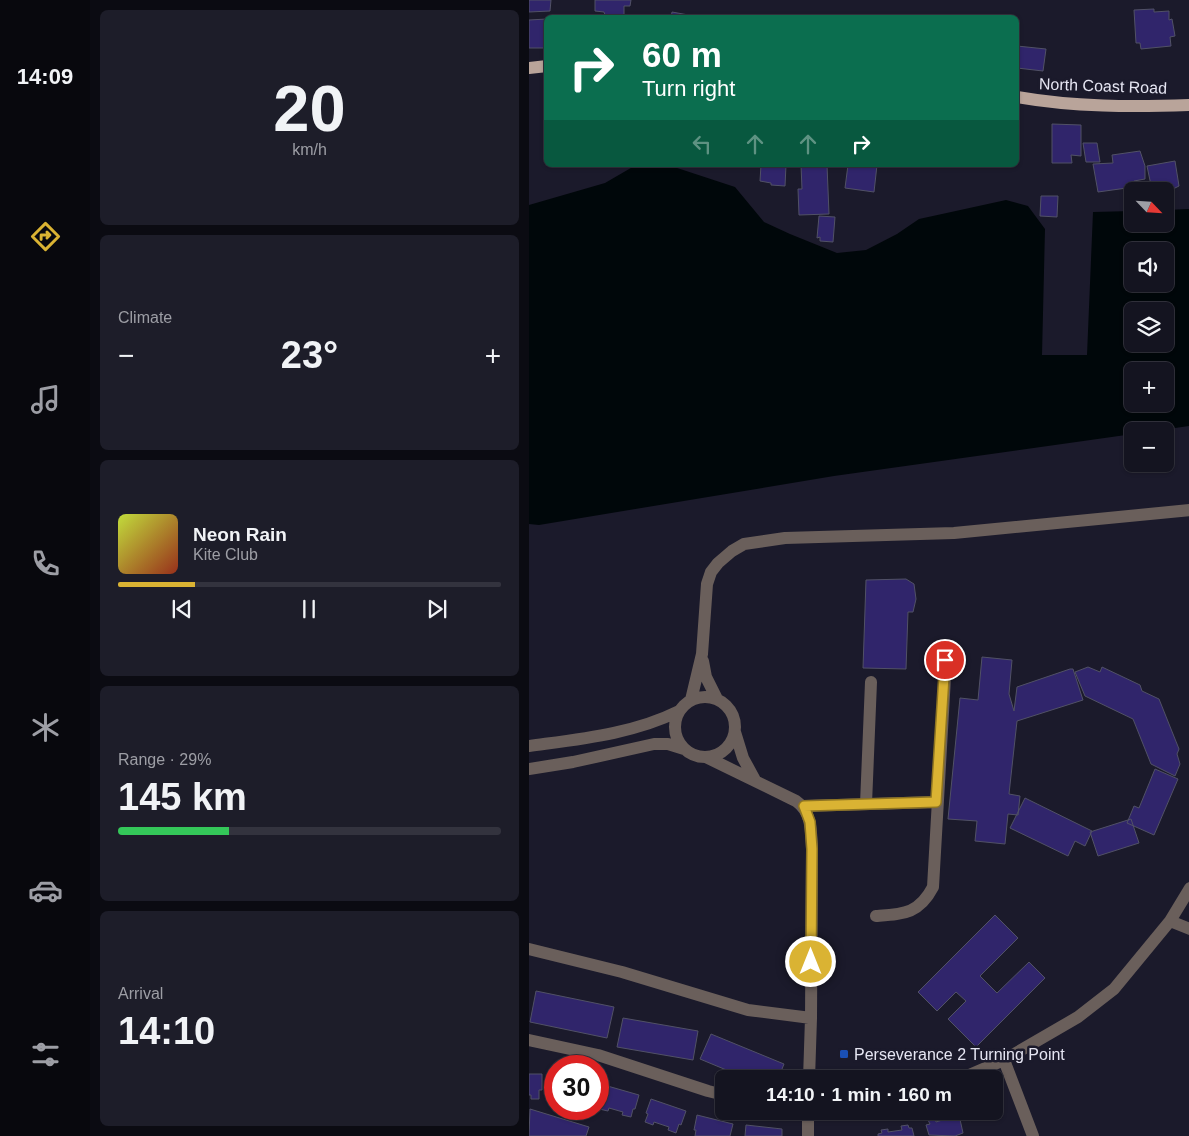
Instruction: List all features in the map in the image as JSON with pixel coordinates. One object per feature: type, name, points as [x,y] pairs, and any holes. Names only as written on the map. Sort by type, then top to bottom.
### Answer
[{"type":"main road","points":[[529,68],[544,66]]},
{"type":"main road","name":"North Coast Road","points":[[1019,97],[1047,102],[1124,106],[1189,105]]},
{"type":"street","points":[[691,700],[701,654],[706,592],[711,572],[723,557],[744,544],[785,538],[955,533],[1189,510]]},
{"type":"street","points":[[701,654],[706,677],[717,699]]},
{"type":"street","points":[[876,916],[902,914],[914,910],[922,904],[933,887],[945,660]]},
{"type":"street","points":[[866,804],[871,682]]},
{"type":"street","points":[[529,746],[605,734],[653,723],[679,711],[691,700],[704,696],[724,703],[733,716],[735,732],[743,758],[756,781]]},
{"type":"street","points":[[679,711],[675,727],[679,742],[684,749]]},
{"type":"street","points":[[706,757],[722,752],[728,746],[735,732]]},
{"type":"street","points":[[529,769],[573,762],[654,744],[668,744],[698,756],[706,757],[804,806],[936,802]]},
{"type":"street","points":[[804,806],[810,822],[812,849],[809,1070]]},
{"type":"street","points":[[981,1070],[1004,1060],[1078,1017],[1114,989],[1170,921],[1189,888]]},
{"type":"street","points":[[1170,921],[1189,929]]},
{"type":"street","points":[[529,949],[622,972],[748,1010],[811,1018]]},
{"type":"street","points":[[529,1040],[598,1056],[715,1093]]},
{"type":"street","points":[[1004,1060],[1033,1136]]},
{"type":"street","points":[[808,1120],[808,1136]]},
{"type":"shaded area","points":[[633,167],[674,167],[735,187],[764,222],[837,253],[866,250],[897,234],[919,219],[1006,200],[1028,206],[1045,229],[1042,355],[1087,355],[1093,212],[1124,211],[1124,232],[1174,232],[1174,210],[1189,209],[1189,426],[1174,428],[1174,422],[1124,422],[1124,435],[834,476],[539,525],[529,524],[529,205],[605,183]]},
{"type":"building","points":[[529,0],[551,0],[550,11],[529,12]]},
{"type":"building","points":[[595,0],[631,0],[630,6],[624,6],[624,15],[605,15],[604,12],[595,11]]},
{"type":"building","points":[[1154,9],[1154,12],[1169,11],[1169,20],[1172,19],[1175,36],[1170,37],[1171,46],[1141,49],[1140,43],[1136,43],[1134,10]]},
{"type":"building","points":[[672,12],[688,15],[672,15]]},
{"type":"building","points":[[544,19],[544,48],[529,48],[529,20]]},
{"type":"building","points":[[1019,46],[1046,49],[1043,71],[1019,68]]},
{"type":"building","points":[[1052,124],[1081,125],[1081,156],[1071,155],[1072,163],[1052,163]]},
{"type":"building","points":[[1083,143],[1097,143],[1100,162],[1086,162]]},
{"type":"building","points":[[1140,151],[1145,166],[1145,179],[1124,182],[1124,188],[1098,192],[1093,164],[1113,163],[1112,155]]},
{"type":"building","points":[[1175,161],[1179,186],[1174,188],[1174,182],[1150,182],[1147,166]]},
{"type":"building","points":[[761,167],[786,167],[785,186],[771,185],[771,183],[760,181]]},
{"type":"building","points":[[801,167],[827,167],[829,214],[799,215],[798,189],[802,189]]},
{"type":"building","points":[[848,167],[877,167],[874,192],[845,188]]},
{"type":"building","points":[[1041,196],[1058,196],[1057,217],[1040,216]]},
{"type":"building","points":[[819,216],[835,217],[833,242],[820,241],[820,237],[817,238]]},
{"type":"building","points":[[906,579],[914,584],[916,599],[913,612],[908,612],[906,669],[863,668],[866,580]]},
{"type":"building","points":[[982,657],[1012,660],[1009,694],[1014,711],[1017,687],[1070,669],[1073,669],[1083,700],[1017,721],[1009,794],[1020,796],[1018,815],[1008,814],[1005,844],[975,841],[977,821],[948,819],[960,698],[978,700]]},
{"type":"building","points":[[1088,667],[1100,672],[1102,667],[1140,685],[1142,691],[1159,699],[1179,749],[1177,754],[1180,764],[1175,776],[1151,764],[1133,719],[1085,696],[1075,672]]},
{"type":"building","points":[[1155,769],[1178,779],[1154,835],[1127,823],[1134,806],[1139,808]]},
{"type":"building","points":[[1025,798],[1092,831],[1085,846],[1075,841],[1068,856],[1010,828]]},
{"type":"building","points":[[1131,819],[1139,843],[1098,856],[1090,832]]},
{"type":"building","points":[[995,915],[1018,938],[980,976],[997,993],[1029,962],[1045,978],[976,1047],[948,1019],[966,1001],[956,992],[937,1011],[918,992]]},
{"type":"building","points":[[536,991],[614,1007],[607,1038],[530,1022]]},
{"type":"building","points":[[623,1018],[698,1031],[693,1060],[617,1047]]},
{"type":"building","points":[[711,1034],[784,1064],[782,1070],[726,1070],[700,1059]]},
{"type":"building","points":[[529,1074],[542,1074],[542,1090],[539,1090],[539,1099],[531,1099],[531,1095],[529,1095]]},
{"type":"building","points":[[609,1086],[639,1095],[631,1117],[622,1115],[623,1112],[609,1108]]},
{"type":"building","points":[[651,1099],[686,1111],[676,1133],[668,1130],[669,1127],[654,1122],[653,1125],[645,1122]]},
{"type":"building","points":[[530,1109],[544,1113],[544,1120],[566,1120],[589,1127],[586,1136],[529,1136]]},
{"type":"building","points":[[697,1115],[733,1124],[730,1136],[695,1136],[696,1130],[694,1130]]},
{"type":"building","points":[[928,1120],[936,1120],[936,1122],[960,1120],[963,1133],[955,1136],[929,1135],[926,1125],[930,1124]]},
{"type":"building","points":[[746,1125],[782,1129],[782,1136],[745,1136]]},
{"type":"building","points":[[908,1125],[909,1128],[912,1128],[914,1136],[878,1136],[878,1134],[882,1133],[881,1130],[888,1129],[888,1132],[902,1130],[901,1126]]},
{"type":"place","name":"Perseverance 2 Turning Point","points":[[844,1054]]},
{"type":"route","points":[[811,962],[812,849],[810,822],[804,806],[936,802],[945,660]]}]
